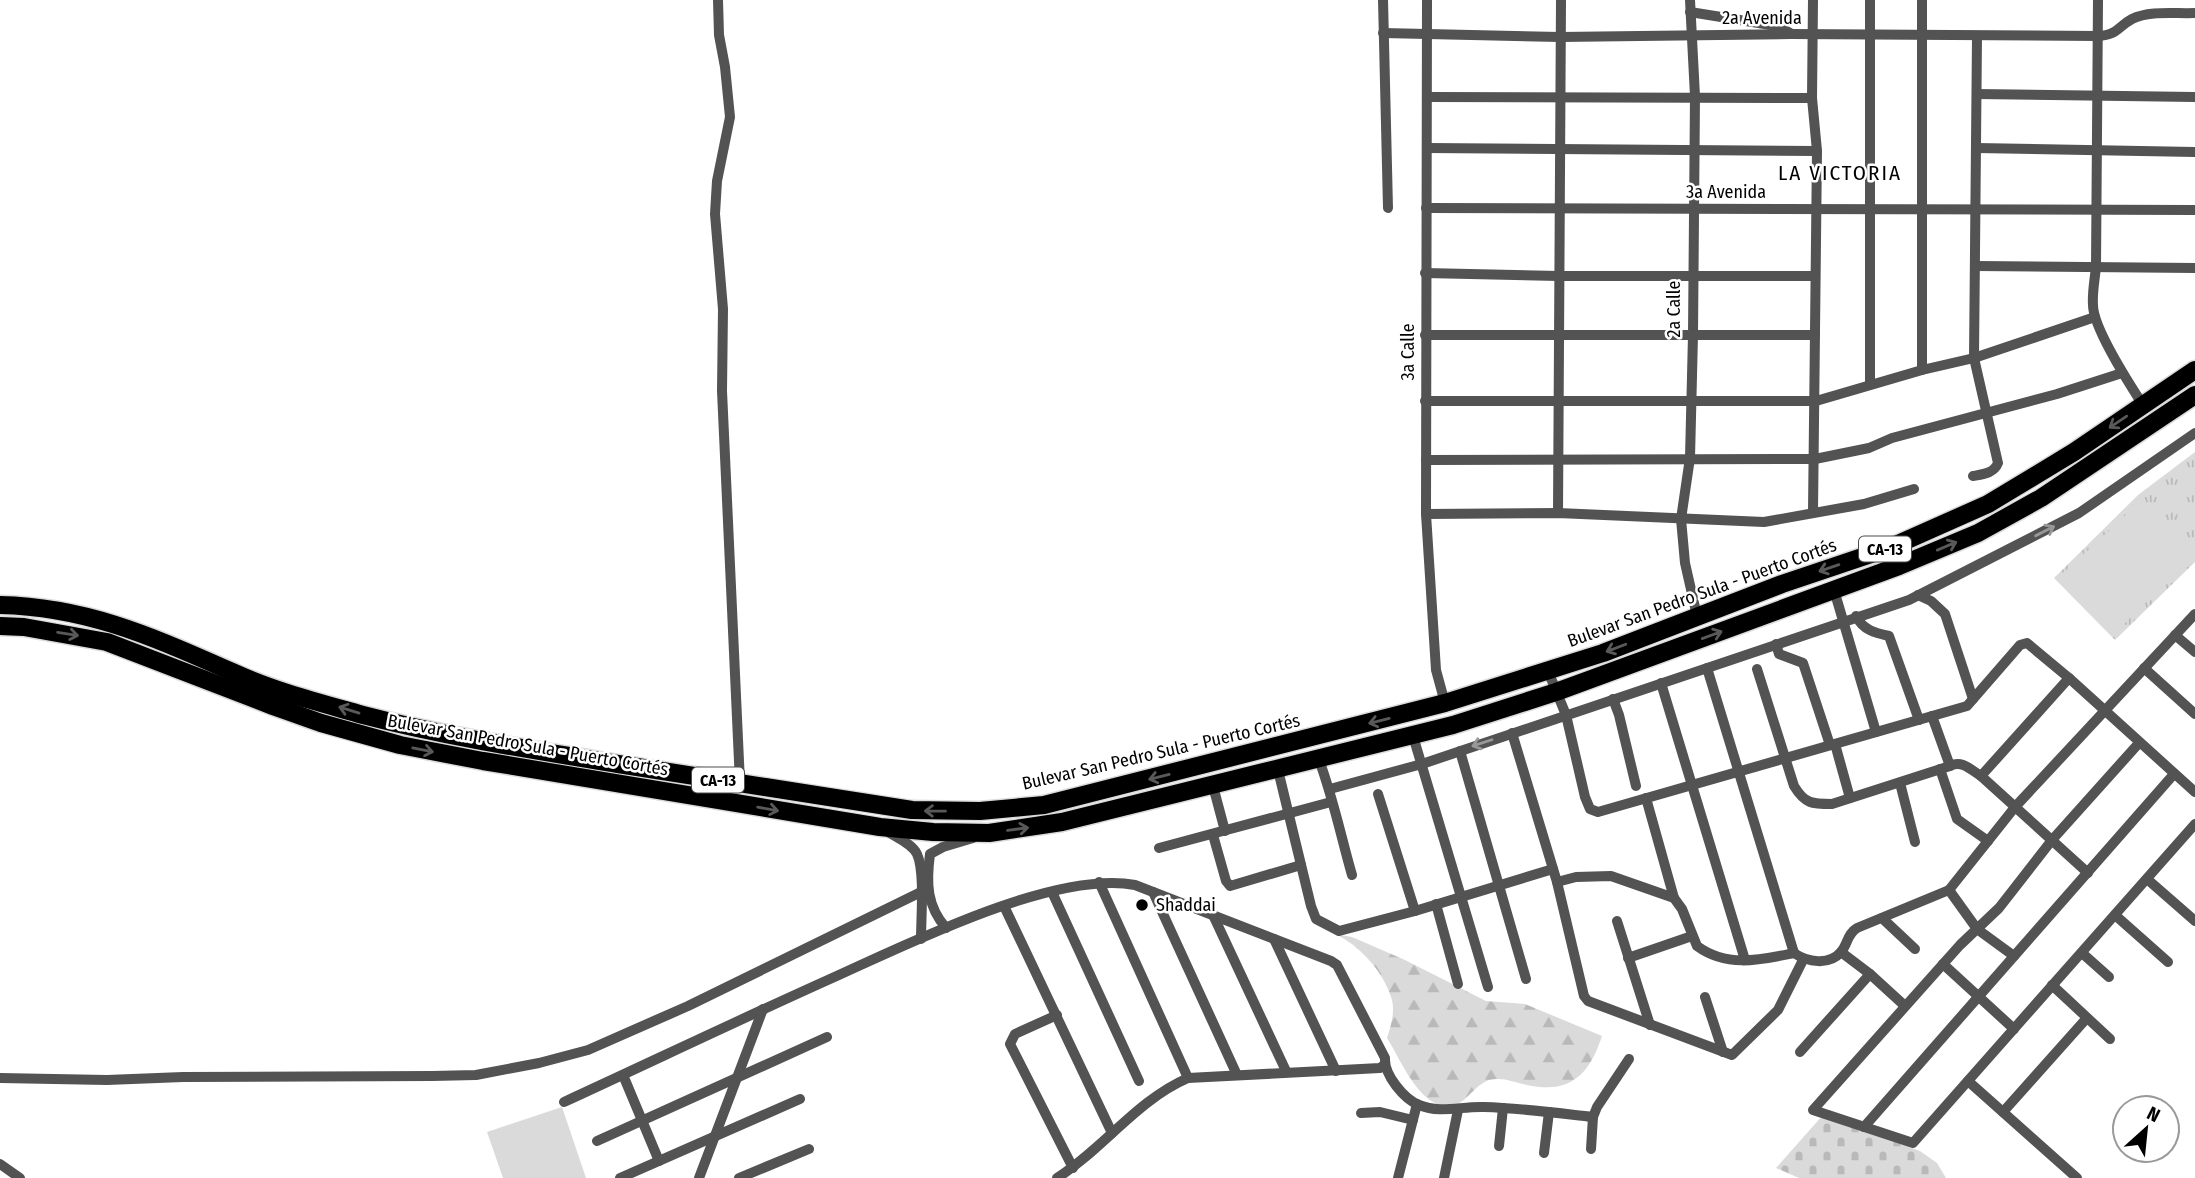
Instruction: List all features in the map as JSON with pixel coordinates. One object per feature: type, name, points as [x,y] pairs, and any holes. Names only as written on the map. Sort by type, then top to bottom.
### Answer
[{"type":"highway","name":"Bulevar San Pedro Sula - Puerto Cortés","points":[[0,605],[30,607],[107,621],[286,692],[385,720],[475,740],[912,810],[980,811],[1044,805],[1445,703],[1602,653],[1782,584],[1889,548],[1987,504],[2074,452],[2195,370]]},
{"type":"highway","name":"Bulevar San Pedro Sula - Puerto Cortés","points":[[0,626],[24,627],[107,642],[297,715],[400,745],[880,827],[933,832],[989,832],[1062,822],[1319,760],[1453,725],[1556,692],[1834,590],[1978,533],[2041,498],[2194,398]]},
{"type":"highway","points":[[611,782],[622,778],[664,783],[666,776],[655,770]]},
{"type":"highway","points":[[684,794],[673,788],[673,781],[680,779],[730,788],[740,783]]},
{"type":"street","points":[[718,0],[719,35],[730,117],[717,181],[715,214],[723,309],[722,391],[740,783]]},
{"type":"street","points":[[1383,0],[1388,208]]},
{"type":"street","name":"3a Calle","points":[[1427,0],[1426,514],[1436,660],[1445,703]]},
{"type":"street","points":[[1558,513],[1561,0]]},
{"type":"street","name":"2a Calle","points":[[1690,0],[1695,96],[1693,335],[1690,458],[1681,519],[1685,563],[1697,616]]},
{"type":"street","points":[[1813,0],[1812,98],[1817,151],[1813,512]]},
{"type":"street","points":[[1870,0],[1870,384]]},
{"type":"street","points":[[1922,0],[1922,370]]},
{"type":"street","points":[[2098,0],[2096,267],[2092,307],[2122,373],[2143,405]]},
{"type":"street","points":[[1690,12],[1777,26],[1791,34]]},
{"type":"street","points":[[2098,36],[2112,35],[2132,19],[2149,15],[2195,13]]},
{"type":"street","name":"2a Avenida","points":[[1383,33],[1560,37],[1791,34],[2098,36]]},
{"type":"street","points":[[1973,476],[1994,470],[1998,463],[1974,358],[1978,37]]},
{"type":"street","points":[[1977,94],[2195,97]]},
{"type":"street","points":[[1427,97],[1812,98]]},
{"type":"street","points":[[1976,148],[2195,152]]},
{"type":"street","points":[[1427,149],[1817,151]]},
{"type":"street","name":"3a Avenida","points":[[1426,208],[2195,210]]},
{"type":"street","points":[[1976,266],[2195,268]]},
{"type":"street","points":[[1425,273],[1815,276]]},
{"type":"street","points":[[1425,401],[1816,401],[1870,384],[1974,358],[2095,317]]},
{"type":"street","points":[[1425,335],[1815,335]]},
{"type":"street","points":[[1426,460],[1815,459],[1869,448],[1892,438],[1986,414],[2122,373]]},
{"type":"street","points":[[1330,789],[1422,764],[1918,595],[2079,513],[2195,433]]},
{"type":"street","points":[[1426,514],[1558,513],[1764,522],[1864,504],[1914,489]]},
{"type":"street","points":[[1834,590],[1876,732]]},
{"type":"street","points":[[1918,595],[1931,601],[1945,614],[1973,699]]},
{"type":"street","points":[[1707,668],[1794,953],[1804,960],[1821,961],[1841,952],[1850,932],[1949,890],[2015,807],[2195,614]]},
{"type":"street","points":[[1856,617],[1868,630],[1889,636],[1919,720]]},
{"type":"street","points":[[2175,635],[2195,652]]},
{"type":"street","points":[[1548,671],[1566,715],[1585,797],[1590,808],[1598,812],[1967,706],[2021,645],[2027,643],[2195,792]]},
{"type":"street","points":[[1776,644],[1779,654],[1803,663],[1850,798]]},
{"type":"street","points":[[2144,668],[2195,714]]},
{"type":"street","points":[[1757,669],[1784,758],[1801,797],[1814,804],[1832,804],[1957,763],[1962,764],[1981,776],[2088,873]]},
{"type":"street","points":[[1981,776],[2069,678]]},
{"type":"street","points":[[1661,683],[1745,960]]},
{"type":"street","points":[[1612,699],[1619,715],[1636,786]]},
{"type":"street","points":[[1932,716],[1957,819],[1988,841]]},
{"type":"street","points":[[1513,733],[1557,882],[1584,996],[1595,1005],[1732,1055],[1778,1010],[1804,960]]},
{"type":"street","points":[[1413,736],[1488,987]]},
{"type":"street","points":[[2139,743],[2052,840],[1999,908],[1943,964],[1812,1108],[1814,1112],[1913,1143],[2195,824]]},
{"type":"street","points":[[1460,751],[1526,979]]},
{"type":"street","points":[[1319,760],[1330,789],[1331,802],[1352,875]]},
{"type":"street","points":[[1278,770],[1287,815],[1316,919],[1326,926],[1339,930],[1415,911],[1553,869]]},
{"type":"street","points":[[1864,1126],[2174,774]]},
{"type":"street","points":[[1900,783],[1915,842]]},
{"type":"street","points":[[1213,786],[1225,831]]},
{"type":"street","points":[[1378,793],[1415,911]]},
{"type":"street","points":[[1646,798],[1674,898],[1685,916],[1697,946],[1725,960],[1794,953]]},
{"type":"street","points":[[1159,848],[1331,802]]},
{"type":"street","points":[[880,827],[917,854],[921,892],[921,939]]},
{"type":"street","points":[[946,929],[933,913],[931,904],[930,854],[989,832]]},
{"type":"street","points":[[1213,835],[1226,881],[1230,886],[1301,865]]},
{"type":"street","points":[[1557,882],[1576,877],[1611,877],[1674,898]]},
{"type":"street","points":[[2147,879],[2195,921]]},
{"type":"street","points":[[1099,882],[1188,1078]]},
{"type":"street","points":[[564,1102],[763,1009],[946,929],[1004,906],[1052,892],[1099,882],[1118,882],[1153,892],[1337,965],[1385,1058],[1384,1065],[1398,1087],[1417,1104],[1439,1110],[1480,1107],[1593,1116]]},
{"type":"street","points":[[1949,890],[1977,929],[2014,956]]},
{"type":"street","points":[[0,1078],[107,1080],[476,1075],[539,1063],[588,1050],[688,1006],[921,892]]},
{"type":"street","points":[[1052,892],[1139,1081]]},
{"type":"street","points":[[1153,892],[1237,1074]]},
{"type":"street","points":[[1436,904],[1458,984]]},
{"type":"street","points":[[1004,906],[1112,1133]]},
{"type":"street","points":[[1213,915],[1286,1071]]},
{"type":"street","points":[[2115,915],[2168,962]]},
{"type":"street","points":[[1882,918],[1915,949]]},
{"type":"street","points":[[1617,921],[1650,1025]]},
{"type":"street","points":[[1628,958],[1692,936]]},
{"type":"street","points":[[1274,939],[1336,1071]]},
{"type":"street","points":[[1841,952],[1905,1006]]},
{"type":"street","points":[[2082,953],[2109,977]]},
{"type":"street","points":[[1943,964],[2014,1029]]},
{"type":"street","points":[[1800,1052],[1870,974]]},
{"type":"street","points":[[2052,985],[2110,1039]]},
{"type":"street","points":[[1705,997],[1723,1052]]},
{"type":"street","points":[[699,1178],[763,1009]]},
{"type":"street","points":[[1057,1015],[1015,1034],[1010,1044],[1073,1168]]},
{"type":"street","points":[[2003,1112],[2086,1019]]},
{"type":"street","points":[[597,1141],[827,1037]]},
{"type":"street","points":[[1591,1149],[1593,1116],[1629,1059]]},
{"type":"street","points":[[1057,1178],[1073,1168],[1152,1099],[1188,1078],[1286,1071],[1336,1071],[1380,1068],[1384,1065]]},
{"type":"street","points":[[623,1075],[659,1161]]},
{"type":"street","points":[[1968,1081],[2077,1178]]},
{"type":"street","points":[[620,1178],[800,1099]]},
{"type":"street","points":[[1398,1178],[1417,1104]]},
{"type":"street","points":[[1499,1146],[1503,1108]]},
{"type":"street","points":[[1444,1178],[1458,1110]]},
{"type":"street","points":[[1362,1113],[1380,1112],[1413,1120]]},
{"type":"street","points":[[1544,1153],[1549,1112]]},
{"type":"street","points":[[740,1178],[809,1149]]},
{"type":"street","points":[[0,1164],[20,1178]]},
{"type":"green space","points":[[2195,452],[2195,562],[2115,640],[2054,578],[2138,495]]},
{"type":"green space","points":[[2142,500],[2195,554],[2116,632],[2060,576]]},
{"type":"green space","points":[[1336,934],[1352,937],[1405,960],[1486,1001],[1525,1004],[1602,1036],[1592,1060],[1578,1077],[1559,1086],[1532,1086],[1495,1079],[1483,1083],[1454,1106],[1439,1105],[1415,1085],[1387,1038],[1393,1005],[1377,970],[1363,953]]},
{"type":"green space","points":[[562,1107],[586,1178],[503,1178],[487,1132]]},
{"type":"green space","points":[[1823,1115],[1920,1151],[1937,1163],[1946,1178],[1799,1178],[1776,1168]]},
{"type":"place","name":"Shaddai","points":[[1142,905]]},
{"type":"district","name":"LA VICTORIA","points":[[1840,173]]}]
